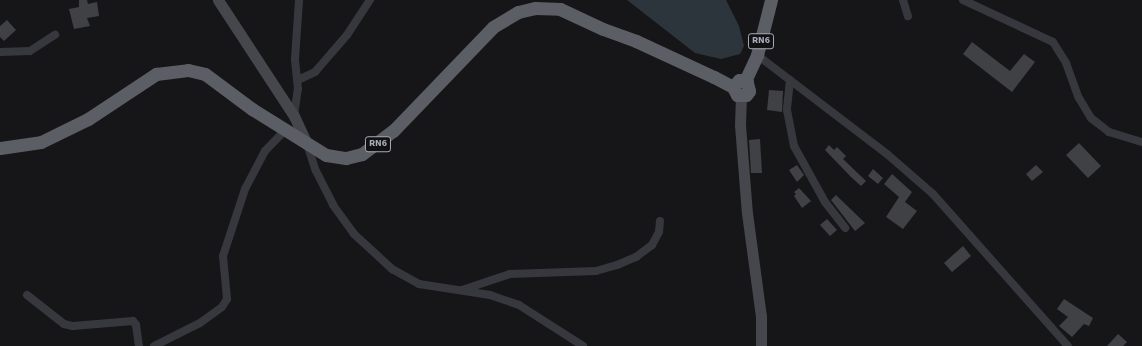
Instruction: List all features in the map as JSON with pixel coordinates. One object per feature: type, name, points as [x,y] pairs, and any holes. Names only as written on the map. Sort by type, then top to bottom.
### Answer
[{"type":"highway","name":"RN6","points":[[0,148],[41,142],[88,119],[145,80],[177,70],[205,74],[285,130],[326,155],[346,158],[362,154],[375,147],[493,27],[518,12],[535,8],[560,9],[737,91],[739,80],[745,81],[757,55],[771,0]]},
{"type":"main road","points":[[218,0],[294,116],[307,144]]},
{"type":"main road","points":[[737,91],[747,214],[761,316],[761,346]]},
{"type":"street","points":[[294,116],[298,80],[296,52],[299,0]]},
{"type":"street","points":[[298,80],[315,72],[347,35],[370,0]]},
{"type":"street","points":[[903,0],[908,16]]},
{"type":"street","points":[[963,0],[1053,42],[1066,62],[1079,98],[1091,118],[1109,132],[1142,142]]},
{"type":"street","points":[[0,52],[30,51],[55,35]]},
{"type":"street","points":[[757,55],[933,194],[1068,346]]},
{"type":"street","points":[[790,80],[787,110],[794,146],[825,202],[845,228]]},
{"type":"street","points":[[154,346],[200,323],[222,307],[227,299],[223,256],[245,189],[265,151],[285,130]]},
{"type":"street","points":[[307,144],[316,171],[333,205],[354,234],[371,253],[413,281],[490,295],[519,305],[583,346]]},
{"type":"street","points":[[461,290],[510,274],[596,271],[617,265],[636,257],[652,245],[659,232],[660,221]]},
{"type":"street","points":[[27,295],[54,317],[73,326],[133,321],[136,325],[139,346]]},
{"type":"shaded area","points":[[627,0],[726,0],[739,26],[744,46],[740,54],[721,59],[695,53]]},
{"type":"building","points":[[79,0],[87,0],[88,4],[97,2],[99,16],[87,18],[90,26],[74,29],[69,9],[79,7]]},
{"type":"building","points":[[7,20],[16,30],[4,41],[0,37],[0,26]]},
{"type":"building","points":[[972,42],[1010,71],[1024,54],[1035,62],[1012,92],[963,54]]},
{"type":"building","points":[[769,90],[783,91],[782,112],[767,110]]},
{"type":"building","points":[[760,139],[762,173],[751,173],[749,140]]},
{"type":"building","points":[[1079,143],[1101,166],[1088,178],[1066,155]]},
{"type":"building","points":[[829,145],[834,150],[837,147],[846,156],[843,159],[866,181],[861,186],[825,150]]},
{"type":"building","points":[[797,165],[804,175],[797,182],[789,170]]},
{"type":"building","points":[[1036,165],[1043,172],[1032,181],[1026,174]]},
{"type":"building","points":[[873,169],[883,178],[878,184],[868,176]]},
{"type":"building","points":[[892,174],[912,192],[905,202],[917,211],[903,229],[886,217],[899,197],[884,184]]},
{"type":"building","points":[[799,188],[811,201],[802,208],[794,196],[796,194],[794,192]]},
{"type":"building","points":[[836,195],[865,223],[855,231],[831,200]]},
{"type":"building","points":[[827,219],[837,230],[830,236],[820,225]]},
{"type":"building","points":[[963,246],[971,256],[952,272],[944,263]]},
{"type":"building","points":[[1064,299],[1093,318],[1089,326],[1084,324],[1072,337],[1059,326],[1068,317],[1057,309]]},
{"type":"building","points":[[1118,334],[1127,342],[1123,346],[1107,346]]}]
